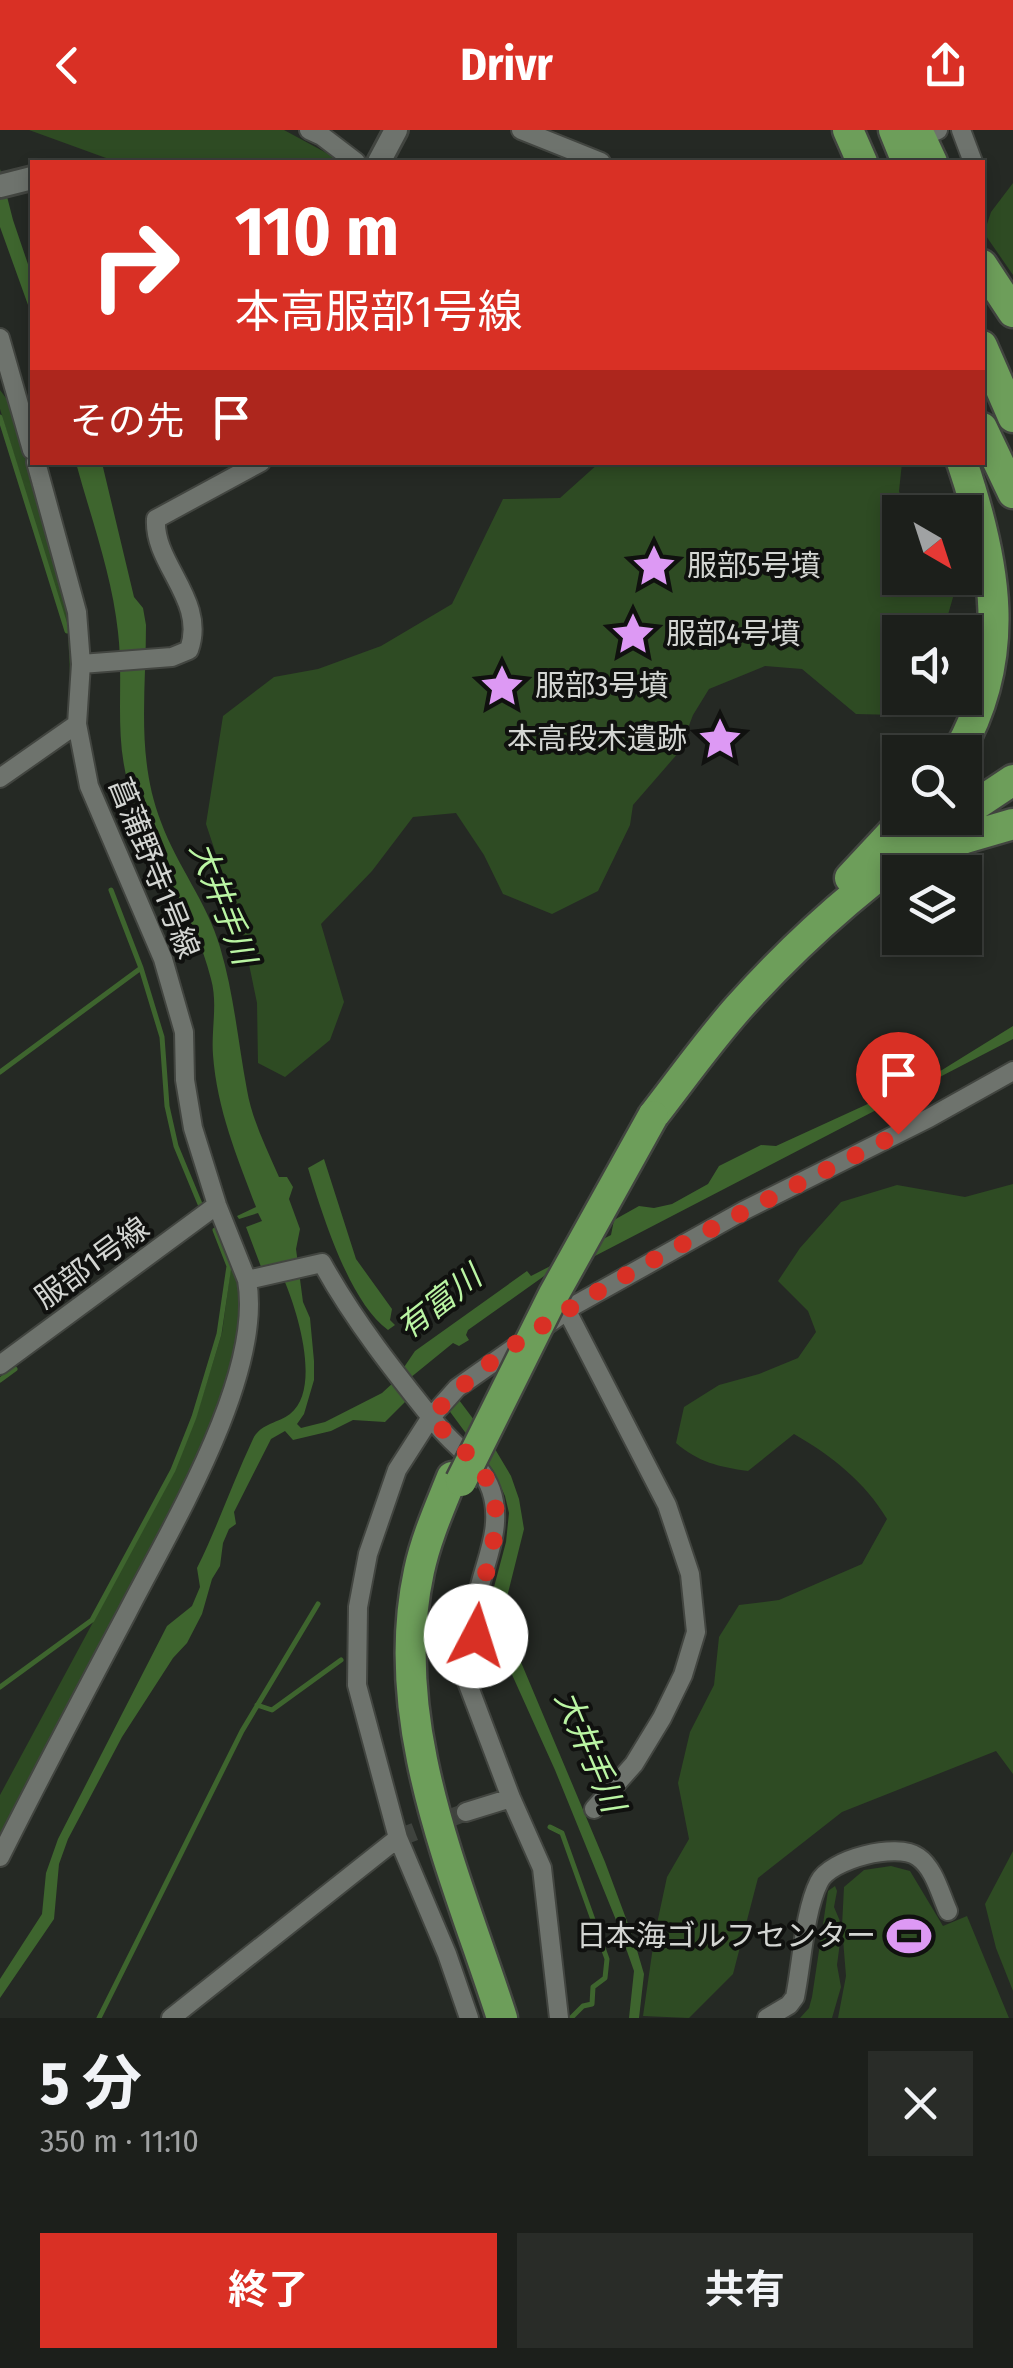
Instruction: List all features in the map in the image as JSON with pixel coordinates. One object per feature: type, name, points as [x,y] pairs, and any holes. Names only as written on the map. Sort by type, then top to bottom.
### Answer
[{"type":"highway","points":[[835,130],[844,160]]},
{"type":"highway","points":[[848,130],[861,160]]},
{"type":"highway","points":[[894,130],[907,160]]},
{"type":"highway","points":[[917,130],[931,160]]},
{"type":"highway","points":[[985,270],[1013,312]]},
{"type":"highway","points":[[985,353],[1013,417]]},
{"type":"highway","points":[[985,434],[1013,493]]},
{"type":"highway","points":[[963,465],[994,569],[1001,631],[990,687],[966,735]]},
{"type":"highway","points":[[982,783],[1013,764]]},
{"type":"highway","points":[[982,801],[1013,780]]},
{"type":"highway","points":[[816,928],[924,856],[964,838],[1013,824]]},
{"type":"highway","points":[[502,2018],[430,1795],[413,1708],[411,1663],[419,1571],[430,1532],[648,1114],[730,1005],[809,917],[891,835]]},
{"type":"highway","points":[[868,860],[905,835]]},
{"type":"highway","points":[[648,1114],[738,1008],[816,928],[932,835]]},
{"type":"highway","points":[[457,1479],[439,1534],[423,1608],[423,1706],[439,1792],[511,2018]]},
{"type":"street","points":[[309,130],[353,160]]},
{"type":"street","points":[[380,160],[396,130]]},
{"type":"street","points":[[520,130],[596,160]]},
{"type":"street","points":[[961,130],[973,160]]},
{"type":"street","points":[[0,186],[30,178]]},
{"type":"street","points":[[0,338],[30,443]]},
{"type":"street","name":"菖蒲野寺1号線","points":[[37,465],[89,664],[77,724],[96,806],[163,959],[184,1032],[192,1128],[217,1205],[251,1279]]},
{"type":"street","points":[[89,664],[172,657],[189,650],[194,635],[185,592],[155,532],[156,520],[256,465]]},
{"type":"street","points":[[0,778],[77,724]]},
{"type":"street","points":[[469,2018],[447,1954],[398,1838],[357,1686],[358,1606],[368,1554],[397,1470],[428,1412],[491,1362],[568,1310],[743,1210],[1013,1072]]},
{"type":"street","name":"服部1号線","points":[[0,1365],[217,1205]]},
{"type":"street","points":[[0,1858],[204,1461],[234,1384],[246,1334],[251,1279],[322,1263],[344,1302],[386,1358],[480,1469],[495,1502],[498,1524],[475,1616],[476,1636],[490,1668],[466,1679],[510,1798],[542,1868],[559,2018]]},
{"type":"street","points":[[568,1310],[666,1505],[690,1574],[696,1632],[683,1675],[662,1718],[634,1764],[594,1809]]},
{"type":"street","points":[[466,1812],[510,1798]]},
{"type":"street","points":[[171,2018],[398,1838]]},
{"type":"street","points":[[767,2018],[795,1997],[817,1885],[833,1867],[882,1852],[917,1856],[931,1872],[948,1911]]},
{"type":"shaded area","points":[[29,130],[284,130],[335,160],[112,160]]},
{"type":"shaded area","points":[[0,169],[30,270],[30,310],[0,227]]},
{"type":"shaded area","points":[[1013,183],[1013,275],[985,234],[991,212]]},
{"type":"shaded area","points":[[0,390],[20,417],[73,613],[72,721],[68,632],[0,409]]},
{"type":"shaded area","points":[[77,465],[102,465],[134,597],[143,608],[146,625],[144,725],[153,798],[220,947],[256,1123],[279,1177],[287,1177],[293,1187],[289,1199],[300,1229],[296,1249],[314,1361],[314,1380],[297,1424],[301,1428],[325,1422],[382,1393],[415,1351],[527,1271],[531,1276],[611,1235],[614,1220],[639,1206],[672,1204],[708,1184],[719,1166],[761,1145],[776,1146],[942,1070],[1013,1026],[1013,1039],[593,1257],[592,1252],[554,1269],[468,1330],[469,1340],[459,1346],[453,1343],[410,1378],[408,1399],[385,1422],[353,1420],[331,1431],[293,1440],[285,1431],[271,1439],[234,1512],[236,1524],[223,1543],[220,1566],[202,1614],[187,1643],[122,1737],[68,1839],[59,1864],[54,1919],[0,1998],[0,1979],[42,1914],[46,1873],[58,1839],[167,1626],[192,1606],[200,1587],[197,1568],[253,1439],[265,1427],[290,1414],[299,1402],[306,1369],[300,1329],[284,1280],[263,1272],[246,1227],[262,1221],[258,1213],[239,1219],[237,1216],[256,1207],[219,1094],[213,1055],[213,988],[203,953],[128,783],[121,745],[120,651],[106,568]]},
{"type":"shaded area","points":[[597,465],[902,465],[900,495],[882,495],[882,595],[954,595],[948,615],[882,615],[882,715],[856,714],[802,669],[765,666],[709,689],[693,715],[679,752],[633,805],[630,825],[598,891],[552,914],[503,894],[484,855],[456,813],[413,817],[372,871],[321,924],[344,1002],[330,1040],[285,1077],[258,1063],[257,1003],[243,935],[206,824],[223,716],[274,677],[318,669],[381,646],[452,604],[503,499],[560,498]]},
{"type":"shaded area","points":[[324,1159],[356,1259],[392,1309],[390,1320],[395,1325],[388,1330],[361,1299],[329,1232],[308,1168]]},
{"type":"shaded area","points":[[1013,1184],[1013,1774],[996,1751],[842,1812],[758,1878],[733,1974],[689,2018],[643,2016],[667,1877],[689,1839],[678,1783],[690,1732],[714,1685],[719,1637],[739,1605],[779,1600],[862,1564],[887,1519],[869,1493],[846,1471],[794,1434],[748,1471],[692,1455],[676,1443],[684,1407],[719,1385],[798,1358],[816,1332],[808,1311],[778,1281],[800,1248],[841,1202],[897,1185],[965,1197]]},
{"type":"shaded area","points":[[211,1218],[217,1219],[244,1284],[243,1331],[205,1446],[0,1850],[0,1795],[175,1470],[196,1417],[222,1333],[231,1267]]},
{"type":"shaded area","points":[[459,1400],[492,1444],[519,1499],[524,1529],[502,1617],[634,1940],[644,1974],[639,2018],[629,2018],[634,1971],[616,1920],[555,1770],[486,1617],[506,1542],[509,1513],[493,1470],[448,1409]]},
{"type":"shaded area","points":[[1013,1851],[1013,1991],[996,1948],[985,1904]]},
{"type":"shaded area","name":"日本海ゴルフセンター","points":[[891,1866],[910,1871],[943,1926],[967,1916],[1009,2018],[838,2018],[846,1976],[842,1927],[837,1965],[841,1987],[832,2018],[800,2018],[812,1997],[828,1891],[835,1886],[834,1907],[842,1926],[844,1887],[864,1870]]},
{"type":"waterway","points":[[0,417],[67,631]]},
{"type":"waterway","points":[[111,890],[162,1037],[167,1106],[176,1146],[200,1204]]},
{"type":"waterway","points":[[0,1072],[141,968]]},
{"type":"waterway","points":[[0,1687],[92,1620],[173,1470],[219,1334],[229,1266],[215,1230]]},
{"type":"waterway","points":[[0,1380],[15,1369]]},
{"type":"waterway","points":[[99,2018],[242,1731],[318,1604]]},
{"type":"waterway","points":[[257,1705],[272,1710],[341,1660]]},
{"type":"waterway","points":[[550,1827],[562,1833],[607,1959],[605,1978],[593,1987],[592,2004],[583,2006],[571,2018]]},
{"type":"tunnel","points":[[398,1838],[466,1812]]},
{"type":"place","name":"服部5号墳","points":[[654,566]]},
{"type":"place","name":"服部4号墳","points":[[633,634]]},
{"type":"place","name":"服部3号墳","points":[[502,686]]},
{"type":"place","name":"本高段木遺跡","points":[[720,739]]},
{"type":"place","name":"日本海ゴルフセンター","points":[[909,1936]]},
{"type":"route","points":[[476,1636],[475,1616],[498,1524],[495,1502],[480,1469],[431,1417],[458,1388],[491,1362],[575,1306],[743,1210],[898,1134]]},
{"type":"water label","name":"大井手川","points":[[223,903]]},
{"type":"water label","name":"有富川","points":[[439,1302]]},
{"type":"water label","name":"大井手川","points":[[590,1751]]}]
